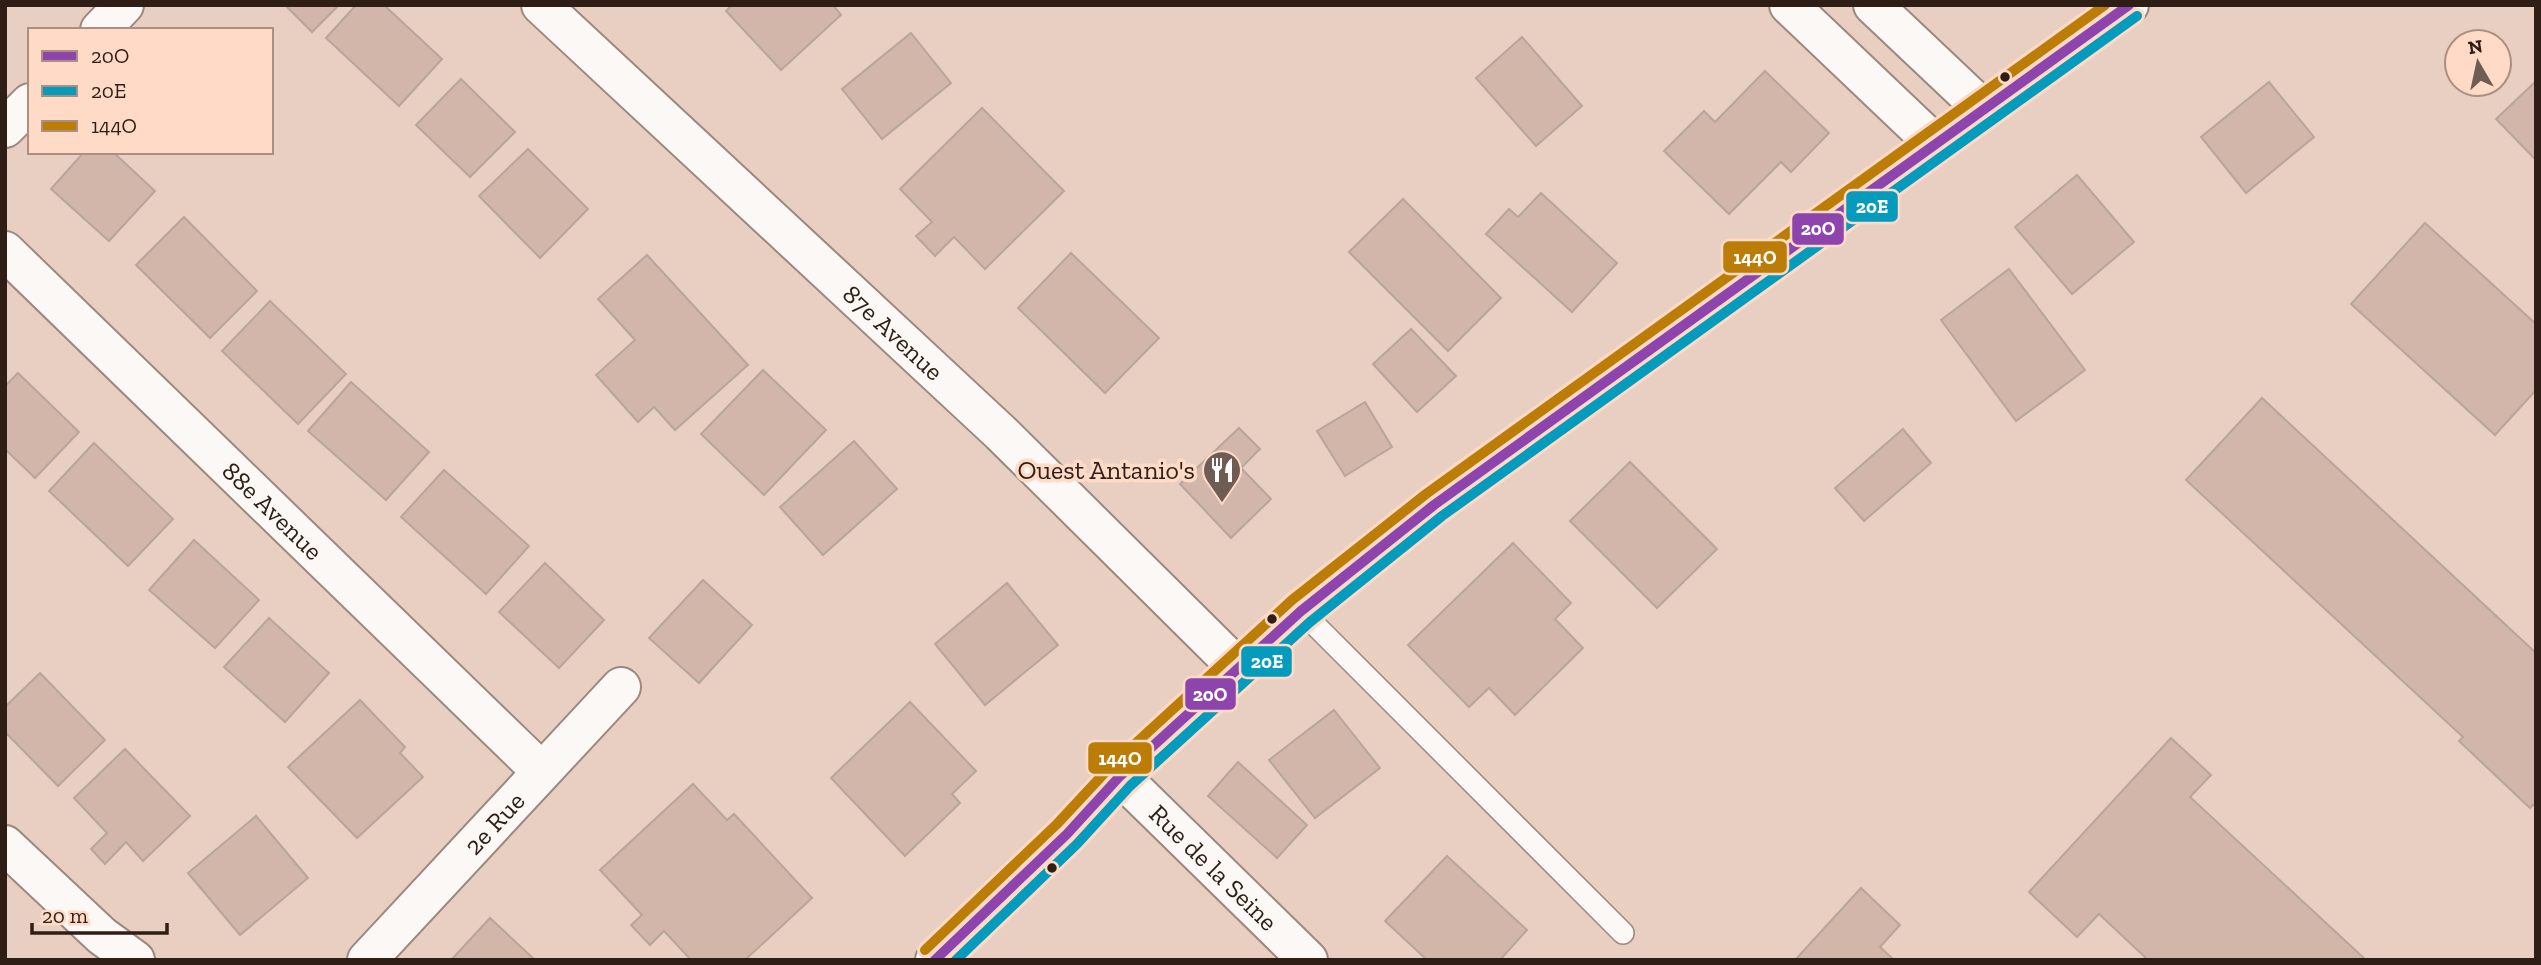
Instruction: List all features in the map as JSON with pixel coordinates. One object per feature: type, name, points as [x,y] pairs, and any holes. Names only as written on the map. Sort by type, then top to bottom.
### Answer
[{"type":"street","points":[[102,28],[124,5]]},
{"type":"street","name":"87e Avenue","points":[[541,5],[1001,433],[1238,668]]},
{"type":"street","points":[[1789,5],[1934,143]]},
{"type":"street","points":[[1873,5],[1983,109]]},
{"type":"street","points":[[935,960],[1067,834],[1120,776],[1300,611],[1434,505],[2129,5]]},
{"type":"street","points":[[5,128],[28,105]]},
{"type":"street","name":"88e Avenue","points":[[5,251],[541,771]]},
{"type":"street","name":"2e Rue","points":[[367,960],[621,687]]},
{"type":"street","name":"Rue de la Seine","points":[[1120,776],[1308,960]]},
{"type":"street","points":[[5,845],[102,936],[135,960]]},
{"type":"lane","points":[[1300,611],[1623,933]]},
{"type":"building","points":[[285,5],[339,5],[312,32]]},
{"type":"building","points":[[356,5],[384,5],[442,59],[399,106],[326,38]]},
{"type":"building","points":[[732,5],[833,5],[841,15],[781,70],[726,11]]},
{"type":"building","points":[[911,33],[951,83],[882,139],[842,89]]},
{"type":"building","points":[[1522,37],[1582,106],[1536,146],[1476,78]]},
{"type":"building","points":[[1765,71],[1829,133],[1791,172],[1781,162],[1729,214],[1664,151],[1704,111],[1715,122]]},
{"type":"building","points":[[461,79],[515,132],[470,177],[416,125]]},
{"type":"building","points":[[2536,81],[2536,160],[2496,119]]},
{"type":"building","points":[[2269,82],[2314,137],[2246,193],[2201,137]]},
{"type":"building","points":[[982,108],[1064,191],[985,269],[954,237],[935,256],[916,236],[932,222],[900,189]]},
{"type":"building","points":[[528,149],[588,209],[540,258],[479,196]]},
{"type":"building","points":[[82,154],[115,154],[155,191],[109,241],[51,189]]},
{"type":"building","points":[[2077,175],[2134,242],[2072,294],[2015,227]]},
{"type":"building","points":[[1541,193],[1617,263],[1572,312],[1486,234],[1509,209],[1518,217]]},
{"type":"building","points":[[1403,199],[1501,298],[1448,351],[1349,252]]},
{"type":"building","points":[[184,217],[257,291],[210,338],[136,265]]},
{"type":"building","points":[[2425,223],[2536,324],[2536,390],[2495,435],[2351,304]]},
{"type":"building","points":[[1071,253],[1159,338],[1105,393],[1018,308]]},
{"type":"building","points":[[647,255],[748,365],[675,430],[654,407],[638,422],[596,375],[635,340],[598,299]]},
{"type":"building","points":[[2009,269],[2085,370],[2016,421],[1941,320]]},
{"type":"building","points":[[270,301],[346,374],[298,424],[222,351]]},
{"type":"building","points":[[1411,329],[1456,376],[1417,412],[1373,364]]},
{"type":"building","points":[[763,370],[826,430],[764,495],[701,434]]},
{"type":"building","points":[[18,373],[79,432],[35,478],[5,449],[5,386]]},
{"type":"building","points":[[351,382],[429,452],[386,500],[308,431]]},
{"type":"building","points":[[2262,398],[2536,653],[2536,802],[2530,808],[2459,741],[2463,737],[2186,480]]},
{"type":"building","points":[[1365,402],[1392,447],[1345,476],[1317,431]]},
{"type":"building","points":[[1239,428],[1260,449],[1241,468],[1271,499],[1231,538],[1180,484]]},
{"type":"building","points":[[1903,429],[1931,463],[1864,521],[1835,488]]},
{"type":"building","points":[[854,441],[897,489],[823,555],[780,507]]},
{"type":"building","points":[[94,443],[173,519],[128,566],[49,491]]},
{"type":"building","points":[[1630,462],[1717,549],[1657,608],[1570,521]]},
{"type":"building","points":[[444,470],[529,546],[486,594],[401,517]]},
{"type":"building","points":[[194,540],[259,600],[215,648],[149,590]]},
{"type":"building","points":[[1513,543],[1571,603],[1555,619],[1583,648],[1515,715],[1489,688],[1469,707],[1408,645]]},
{"type":"building","points":[[545,563],[604,620],[559,668],[499,612]]},
{"type":"building","points":[[703,580],[752,625],[699,683],[649,638]]},
{"type":"building","points":[[1007,583],[1058,645],[985,705],[935,644]]},
{"type":"building","points":[[269,618],[329,673],[285,722],[224,667]]},
{"type":"building","points":[[40,673],[105,740],[58,786],[5,732],[5,707]]},
{"type":"building","points":[[360,700],[405,747],[400,753],[423,777],[357,838],[288,767]]},
{"type":"building","points":[[910,702],[976,771],[952,794],[960,803],[905,856],[831,778]]},
{"type":"building","points":[[1334,710],[1380,768],[1315,818],[1269,760]]},
{"type":"building","points":[[2171,738],[2211,775],[2190,797],[2366,960],[2148,960],[2099,914],[2077,937],[2029,892]]},
{"type":"building","points":[[125,749],[190,816],[143,861],[126,842],[105,864],[91,849],[107,833],[74,798]]},
{"type":"building","points":[[1238,762],[1307,825],[1277,858],[1208,796]]},
{"type":"building","points":[[693,784],[727,820],[734,814],[812,898],[745,960],[691,960],[664,931],[650,945],[631,925],[642,915],[600,870]]},
{"type":"building","points":[[256,816],[308,878],[240,935],[188,873]]},
{"type":"building","points":[[1447,856],[1527,930],[1500,960],[1427,960],[1385,921]]},
{"type":"building","points":[[1861,888],[1900,925],[1880,947],[1894,960],[1795,960]]},
{"type":"building","points":[[490,918],[535,960],[451,960]]},
{"type":"transit line","name":"144O","points":[[925,950],[1057,824],[1111,766],[1292,600],[1426,494],[2105,5]]},
{"type":"transit line","name":"20O","points":[[935,960],[1067,834],[1120,776],[1301,611],[1434,505],[2129,5]]},
{"type":"transit line","name":"20E","points":[[956,960],[1077,844],[1130,786],[1310,622],[1442,516],[2137,16]]},
{"type":"place","name":"Ouest Antanio's","points":[[1222,504]]}]
